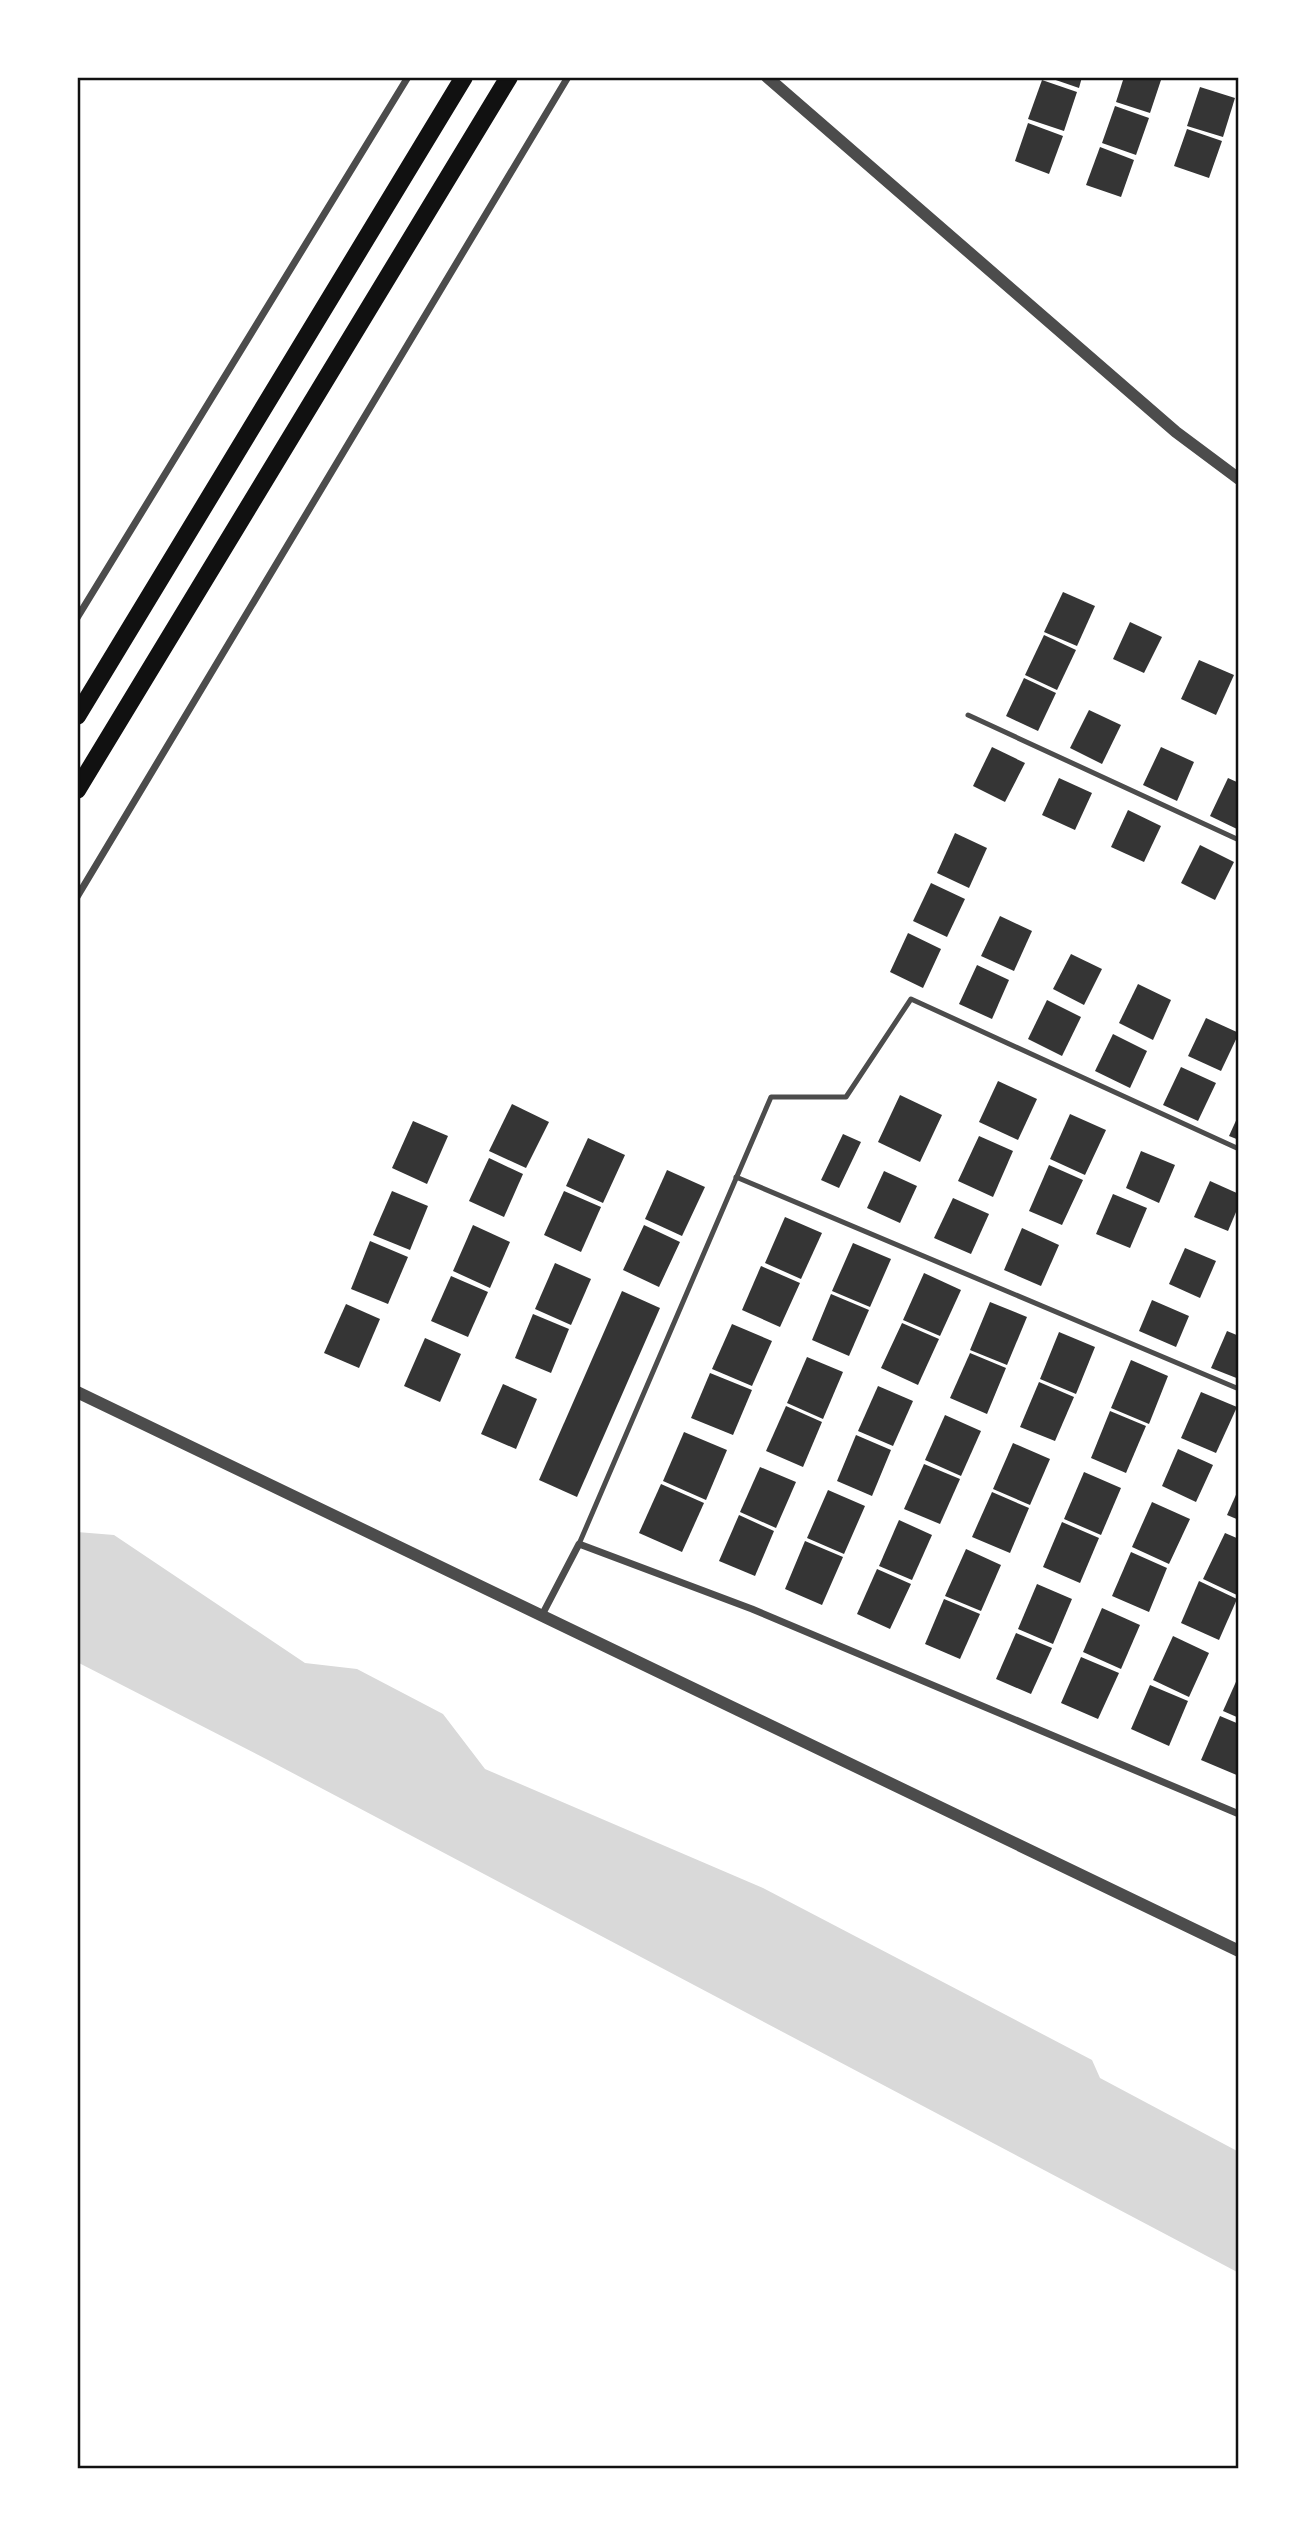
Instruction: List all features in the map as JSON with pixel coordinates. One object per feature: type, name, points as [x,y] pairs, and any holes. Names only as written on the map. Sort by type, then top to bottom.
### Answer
[{"type":"main road","points":[[77,716],[464,77]]},
{"type":"main road","points":[[77,790],[509,77]]},
{"type":"street","points":[[77,618],[408,77]]},
{"type":"street","points":[[77,897],[568,77]]},
{"type":"street","points":[[767,77],[1176,432],[1239,479]]},
{"type":"street","points":[[77,1392],[1239,1951]]},
{"type":"street","points":[[541,1617],[579,1544],[752,1609],[1239,1814]]},
{"type":"lane","points":[[968,715],[1239,840]]},
{"type":"lane","points":[[579,1544],[771,1097],[846,1097],[911,999],[1239,1149]]},
{"type":"lane","points":[[736,1177],[1239,1389]]},
{"type":"shaded area","points":[[77,1532],[114,1535],[305,1663],[357,1669],[443,1714],[485,1769],[763,1888],[1092,2060],[1100,2078],[1239,2152],[1239,2273],[268,1760],[77,1662]]},
{"type":"building","points":[[1047,77],[1082,77],[1079,88]]},
{"type":"building","points":[[1124,77],[1162,77],[1150,113],[1116,102]]},
{"type":"building","points":[[1042,80],[1077,92],[1064,131],[1028,119]]},
{"type":"building","points":[[1200,87],[1235,98],[1223,137],[1187,126]]},
{"type":"building","points":[[1115,106],[1149,118],[1136,155],[1102,143]]},
{"type":"building","points":[[1028,123],[1063,136],[1049,174],[1015,161]]},
{"type":"building","points":[[1187,129],[1222,141],[1209,178],[1174,166]]},
{"type":"building","points":[[1100,147],[1134,160],[1121,197],[1086,185]]},
{"type":"building","points":[[1063,592],[1095,606],[1077,646],[1044,632]]},
{"type":"building","points":[[1130,622],[1162,637],[1144,673],[1113,659]]},
{"type":"building","points":[[1044,635],[1076,650],[1057,690],[1025,675]]},
{"type":"building","points":[[1199,660],[1234,675],[1216,715],[1181,699]]},
{"type":"building","points":[[1024,678],[1056,693],[1038,731],[1006,716]]},
{"type":"building","points":[[1089,710],[1121,725],[1102,764],[1070,748]]},
{"type":"building","points":[[992,747],[1025,763],[1005,802],[973,786]]},
{"type":"building","points":[[1161,747],[1194,762],[1177,801],[1143,785]]},
{"type":"building","points":[[1059,778],[1092,793],[1075,830],[1042,815]]},
{"type":"building","points":[[1228,778],[1239,783],[1239,830],[1210,816]]},
{"type":"building","points":[[1128,810],[1161,826],[1144,862],[1111,847]]},
{"type":"building","points":[[955,833],[987,848],[969,888],[937,873]]},
{"type":"building","points":[[1200,845],[1234,862],[1215,900],[1181,883]]},
{"type":"building","points":[[931,883],[965,899],[947,937],[913,921]]},
{"type":"building","points":[[1000,916],[1032,931],[1014,971],[981,956]]},
{"type":"building","points":[[908,933],[941,949],[923,988],[890,972]]},
{"type":"building","points":[[1071,954],[1102,969],[1084,1005],[1053,989]]},
{"type":"building","points":[[977,965],[1009,980],[992,1019],[959,1004]]},
{"type":"building","points":[[1138,984],[1171,1000],[1153,1040],[1119,1023]]},
{"type":"building","points":[[1047,1000],[1081,1017],[1062,1056],[1028,1039]]},
{"type":"building","points":[[1206,1018],[1239,1033],[1221,1071],[1188,1056]]},
{"type":"building","points":[[1113,1034],[1147,1051],[1130,1088],[1095,1071]]},
{"type":"building","points":[[1181,1067],[1216,1083],[1198,1121],[1163,1105]]},
{"type":"building","points":[[998,1081],[1037,1099],[1018,1140],[979,1122]]},
{"type":"building","points":[[900,1095],[942,1115],[920,1162],[878,1142]]},
{"type":"building","points":[[512,1104],[549,1122],[526,1168],[489,1151]]},
{"type":"building","points":[[1070,1114],[1106,1130],[1085,1175],[1050,1159]]},
{"type":"building","points":[[1239,1114],[1239,1140],[1229,1136]]},
{"type":"building","points":[[413,1121],[448,1136],[427,1184],[392,1168]]},
{"type":"building","points":[[843,1134],[861,1142],[839,1188],[821,1180]]},
{"type":"building","points":[[979,1136],[1013,1151],[993,1197],[958,1181]]},
{"type":"building","points":[[588,1138],[625,1155],[603,1203],[566,1186]]},
{"type":"building","points":[[1141,1151],[1175,1165],[1159,1203],[1126,1188]]},
{"type":"building","points":[[489,1158],[523,1174],[504,1217],[469,1201]]},
{"type":"building","points":[[1049,1165],[1083,1180],[1062,1225],[1029,1211]]},
{"type":"building","points":[[667,1170],[705,1187],[682,1236],[645,1219]]},
{"type":"building","points":[[884,1171],[917,1186],[900,1223],[867,1208]]},
{"type":"building","points":[[1210,1181],[1239,1194],[1239,1205],[1228,1231],[1194,1217]]},
{"type":"building","points":[[392,1191],[428,1206],[410,1250],[373,1235]]},
{"type":"building","points":[[564,1191],[601,1207],[581,1252],[544,1235]]},
{"type":"building","points":[[1113,1194],[1147,1208],[1130,1248],[1096,1234]]},
{"type":"building","points":[[953,1198],[989,1214],[971,1254],[934,1238]]},
{"type":"building","points":[[785,1217],[822,1233],[801,1279],[765,1263]]},
{"type":"building","points":[[473,1225],[510,1242],[490,1288],[453,1271]]},
{"type":"building","points":[[644,1225],[680,1242],[659,1287],[623,1270]]},
{"type":"building","points":[[1022,1228],[1059,1245],[1041,1286],[1004,1270]]},
{"type":"building","points":[[370,1241],[408,1257],[388,1304],[351,1289]]},
{"type":"building","points":[[853,1243],[891,1259],[870,1307],[832,1291]]},
{"type":"building","points":[[1185,1248],[1216,1261],[1200,1298],[1169,1284]]},
{"type":"building","points":[[555,1263],[591,1279],[571,1325],[535,1309]]},
{"type":"building","points":[[761,1266],[800,1283],[780,1327],[742,1310]]},
{"type":"building","points":[[924,1273],[961,1290],[940,1336],[903,1320]]},
{"type":"building","points":[[451,1276],[488,1292],[468,1337],[431,1321]]},
{"type":"building","points":[[622,1291],[660,1308],[577,1497],[539,1480]]},
{"type":"building","points":[[831,1294],[869,1310],[849,1356],[812,1340]]},
{"type":"building","points":[[1152,1300],[1189,1316],[1176,1347],[1139,1331]]},
{"type":"building","points":[[990,1302],[1027,1317],[1007,1365],[970,1350]]},
{"type":"building","points":[[346,1304],[380,1319],[359,1368],[324,1353]]},
{"type":"building","points":[[533,1314],[569,1329],[551,1373],[515,1358]]},
{"type":"building","points":[[902,1323],[939,1339],[918,1385],[881,1368]]},
{"type":"building","points":[[732,1324],[772,1341],[752,1386],[712,1369]]},
{"type":"building","points":[[1227,1331],[1239,1336],[1239,1379],[1211,1368]]},
{"type":"building","points":[[1059,1332],[1095,1347],[1076,1394],[1040,1379]]},
{"type":"building","points":[[425,1338],[461,1354],[440,1402],[404,1386]]},
{"type":"building","points":[[970,1353],[1006,1368],[987,1414],[950,1398]]},
{"type":"building","points":[[807,1357],[843,1372],[823,1419],[787,1403]]},
{"type":"building","points":[[1131,1360],[1168,1376],[1149,1424],[1111,1408]]},
{"type":"building","points":[[710,1373],[752,1390],[733,1435],[691,1418]]},
{"type":"building","points":[[1039,1382],[1074,1397],[1055,1441],[1020,1427]]},
{"type":"building","points":[[503,1384],[537,1399],[516,1449],[481,1434]]},
{"type":"building","points":[[878,1386],[913,1401],[893,1446],[858,1431]]},
{"type":"building","points":[[1201,1392],[1237,1407],[1216,1453],[1181,1438]]},
{"type":"building","points":[[786,1406],[822,1422],[803,1467],[766,1451]]},
{"type":"building","points":[[1110,1411],[1146,1426],[1126,1473],[1091,1458]]},
{"type":"building","points":[[945,1415],[981,1431],[961,1476],[925,1460]]},
{"type":"building","points":[[684,1432],[727,1450],[706,1500],[663,1481]]},
{"type":"building","points":[[856,1435],[891,1450],[872,1496],[837,1481]]},
{"type":"building","points":[[1013,1443],[1050,1459],[1030,1505],[993,1489]]},
{"type":"building","points":[[1178,1449],[1213,1465],[1196,1502],[1162,1486]]},
{"type":"building","points":[[924,1464],[960,1479],[940,1524],[904,1509]]},
{"type":"building","points":[[760,1467],[796,1482],[776,1528],[740,1512]]},
{"type":"building","points":[[1084,1472],[1121,1488],[1101,1535],[1064,1519]]},
{"type":"building","points":[[661,1484],[704,1503],[682,1552],[639,1533]]},
{"type":"building","points":[[1239,1488],[1239,1520],[1227,1515]]},
{"type":"building","points":[[828,1490],[865,1506],[844,1554],[807,1538]]},
{"type":"building","points":[[992,1492],[1029,1508],[1010,1553],[972,1537]]},
{"type":"building","points":[[1152,1502],[1190,1519],[1169,1564],[1132,1547]]},
{"type":"building","points":[[739,1515],[774,1531],[755,1576],[719,1561]]},
{"type":"building","points":[[899,1520],[932,1535],[912,1580],[879,1566]]},
{"type":"building","points":[[1062,1522],[1099,1538],[1080,1583],[1043,1567]]},
{"type":"building","points":[[1225,1533],[1239,1539],[1239,1596],[1203,1579]]},
{"type":"building","points":[[805,1541],[843,1557],[822,1605],[785,1589]]},
{"type":"building","points":[[966,1549],[1001,1565],[981,1611],[945,1596]]},
{"type":"building","points":[[1131,1552],[1167,1568],[1149,1612],[1112,1596]]},
{"type":"building","points":[[877,1569],[911,1584],[890,1629],[857,1614]]},
{"type":"building","points":[[1199,1581],[1237,1599],[1219,1640],[1181,1623]]},
{"type":"building","points":[[1037,1584],[1072,1599],[1053,1644],[1018,1629]]},
{"type":"building","points":[[944,1599],[980,1614],[960,1659],[925,1644]]},
{"type":"building","points":[[1102,1608],[1140,1625],[1121,1669],[1083,1652]]},
{"type":"building","points":[[1016,1633],[1052,1648],[1031,1694],[996,1679]]},
{"type":"building","points":[[1173,1636],[1209,1653],[1189,1697],[1153,1680]]},
{"type":"building","points":[[1081,1657],[1119,1673],[1098,1719],[1061,1703]]},
{"type":"building","points":[[1239,1675],[1239,1718],[1223,1711]]},
{"type":"building","points":[[1150,1685],[1188,1701],[1169,1746],[1131,1729]]},
{"type":"building","points":[[1220,1716],[1239,1724],[1239,1776],[1201,1760]]}]
